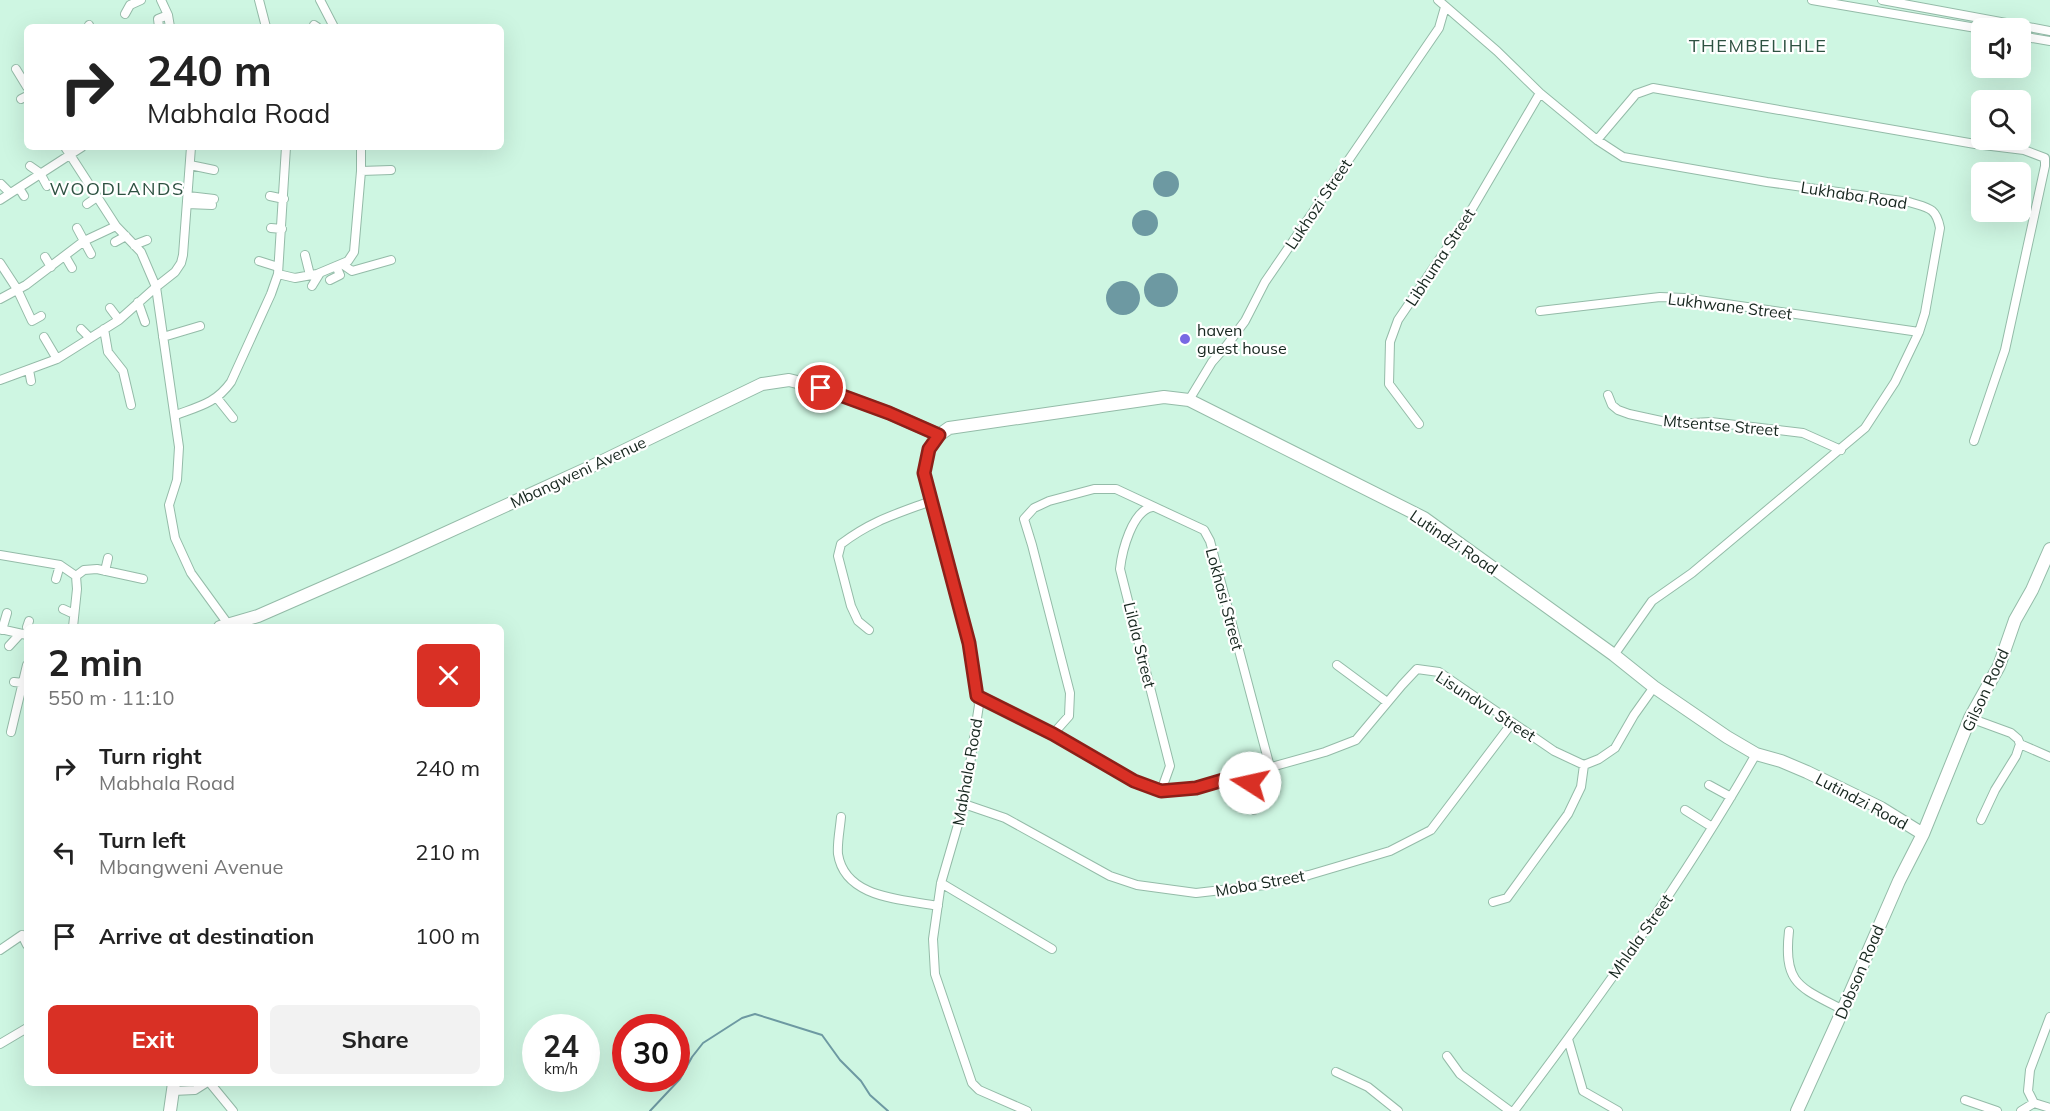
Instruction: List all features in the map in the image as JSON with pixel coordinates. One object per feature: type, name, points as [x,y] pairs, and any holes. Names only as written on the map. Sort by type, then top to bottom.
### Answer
[{"type":"street","points":[[125,14],[130,5],[141,0]]},
{"type":"street","points":[[160,0],[168,15],[170,24]]},
{"type":"street","points":[[259,0],[265,24]]},
{"type":"street","points":[[320,0],[332,24]]},
{"type":"street","name":"Lukhaba Road","points":[[1438,0],[1497,51],[1540,93],[1597,140],[1623,157],[1767,182],[1909,202],[1935,212],[1940,228],[1925,314],[1919,332],[1896,382],[1865,429],[1692,573],[1652,601],[1614,654]]},
{"type":"street","points":[[1812,0],[1971,27]]},
{"type":"street","points":[[1882,0],[2050,31]]},
{"type":"street","name":"Lukhozi Street","points":[[1189,400],[1212,362],[1245,321],[1265,282],[1439,28],[1445,7]]},
{"type":"street","points":[[159,24],[158,20],[168,15]]},
{"type":"street","points":[[2031,38],[2050,41]]},
{"type":"street","points":[[16,69],[24,82]]},
{"type":"street","points":[[1597,140],[1636,94],[1653,88],[1975,144],[2024,150],[2045,158],[2006,350],[1974,441]]},
{"type":"street","name":"Libhuma Street","points":[[1419,424],[1389,384],[1390,342],[1398,320],[1462,226],[1540,93]]},
{"type":"street","points":[[67,150],[116,226],[141,252],[156,287],[179,447],[177,480],[169,505],[175,538],[191,573],[223,624]]},
{"type":"street","points":[[0,200],[39,173],[49,172],[78,150]]},
{"type":"street","points":[[1,377],[57,359],[119,320],[176,272],[181,263],[191,150]]},
{"type":"street","points":[[176,414],[212,402],[223,394],[231,382],[271,294],[278,271],[286,150]]},
{"type":"street","points":[[259,261],[295,278],[315,274],[348,261],[354,252],[361,150]]},
{"type":"street","points":[[190,165],[214,170]]},
{"type":"street","points":[[30,166],[39,173],[47,186]]},
{"type":"street","points":[[361,171],[391,170]]},
{"type":"street","points":[[1,184],[10,193]]},
{"type":"street","points":[[19,188],[24,196]]},
{"type":"street","points":[[270,196],[284,199]]},
{"type":"street","points":[[87,204],[97,197]]},
{"type":"street","points":[[187,200],[213,202]]},
{"type":"street","points":[[0,300],[26,285],[84,241],[116,226]]},
{"type":"street","points":[[76,228],[92,254]]},
{"type":"street","points":[[271,228],[282,229]]},
{"type":"street","points":[[115,242],[126,236]]},
{"type":"street","points":[[134,245],[147,240]]},
{"type":"street","points":[[305,255],[315,274],[312,286]]},
{"type":"street","points":[[65,256],[72,267]]},
{"type":"street","points":[[45,257],[51,267]]},
{"type":"street","points":[[339,265],[352,271],[391,260]]},
{"type":"street","points":[[0,263],[32,321],[41,316]]},
{"type":"street","points":[[330,280],[340,275],[339,265]]},
{"type":"street","name":"Lukhwane Street","points":[[1540,311],[1660,297],[1685,298],[1919,332]]},
{"type":"street","points":[[138,303],[145,322]]},
{"type":"street","points":[[110,308],[119,320]]},
{"type":"street","points":[[163,337],[200,326]]},
{"type":"street","points":[[81,329],[90,338]]},
{"type":"street","points":[[104,329],[108,352],[123,370],[131,405]]},
{"type":"street","points":[[44,337],[57,359]]},
{"type":"street","points":[[28,370],[31,381]]},
{"type":"street","name":"Mbangweni Avenue","points":[[231,624],[258,616],[393,557],[588,468],[762,384],[789,380],[821,388],[889,413],[939,435]]},
{"type":"street","name":"Mtsentse Street","points":[[1608,395],[1612,405],[1629,414],[1675,424],[1711,422],[1803,433],[1841,450]]},
{"type":"street","name":"Lutindzi Road","points":[[939,435],[949,428],[1164,397],[1189,400],[1424,518],[1614,654],[1654,687],[1756,754],[1781,761],[1845,790],[1881,808],[1923,834]]},
{"type":"street","points":[[217,398],[233,418]]},
{"type":"street","name":"Mabhala Road","points":[[939,435],[929,449],[924,473],[969,643],[979,705],[964,804],[941,883],[933,939],[935,974],[972,1083],[979,1090],[1027,1111]]},
{"type":"street","name":"Lokhasi Street","points":[[1053,734],[1069,716],[1070,693],[1024,519],[1034,508],[1049,501],[1094,489],[1116,489],[1204,530],[1210,541],[1270,767]]},
{"type":"street","points":[[869,630],[858,621],[851,606],[838,556],[841,544],[862,528],[878,520],[931,501]]},
{"type":"street","name":"Lilala Street","points":[[1152,507],[1147,508],[1138,516],[1125,544],[1120,569],[1170,766],[1161,791]]},
{"type":"street","name":"Gilson Road","points":[[1923,834],[1970,718],[1999,666],[2015,620],[2032,590],[2050,549]]},
{"type":"street","points":[[0,555],[60,566],[76,576]]},
{"type":"street","points":[[105,571],[108,558]]},
{"type":"street","points":[[56,579],[60,566]]},
{"type":"street","points":[[76,576],[84,570],[105,571],[118,578],[143,579]]},
{"type":"street","points":[[73,624],[76,576]]},
{"type":"street","points":[[63,609],[74,614]]},
{"type":"street","points":[[7,613],[1,630],[24,630]]},
{"type":"street","points":[[9,646],[24,632]]},
{"type":"street","points":[[1337,665],[1387,702]]},
{"type":"street","name":"Lisundvu Street","points":[[977,696],[1053,734],[1134,781],[1161,791],[1196,788],[1325,752],[1356,740],[1418,669],[1439,672],[1554,752],[1584,765]]},
{"type":"street","points":[[11,725],[18,682],[24,671]]},
{"type":"street","points":[[1493,902],[1507,898],[1568,814],[1581,787],[1584,765],[1599,759],[1615,748],[1654,687]]},
{"type":"street","points":[[1970,718],[2011,733],[2020,744],[2050,757]]},
{"type":"street","name":"Moba Street","points":[[964,804],[1005,819],[1110,876],[1137,885],[1196,893],[1265,885],[1309,875],[1390,851],[1431,830],[1512,723]]},
{"type":"street","points":[[1981,820],[1995,790],[2016,756],[2020,744]]},
{"type":"street","name":"Mhlala Street","points":[[1512,1111],[1568,1040],[1667,898],[1756,754]]},
{"type":"street","points":[[1247,773],[1254,810]]},
{"type":"street","points":[[1709,786],[1731,797]]},
{"type":"street","points":[[1685,810],[1712,827]]},
{"type":"street","points":[[841,817],[838,854],[844,871],[854,885],[870,892],[938,906]]},
{"type":"street","name":"Dobson Road","points":[[1797,1111],[1899,881],[1923,834]]},
{"type":"street","points":[[941,883],[1052,949]]},
{"type":"street","points":[[1789,931],[1787,952],[1792,974],[1797,983],[1843,1010]]},
{"type":"street","points":[[0,950],[22,935],[24,939]]},
{"type":"street","points":[[2050,1017],[2030,1070],[2028,1091],[2034,1103],[2050,1108]]},
{"type":"street","points":[[0,1044],[24,1030]]},
{"type":"street","points":[[1568,1040],[1583,1091],[1618,1111]]},
{"type":"street","points":[[1447,1056],[1461,1074],[1512,1111]]},
{"type":"street","points":[[1336,1072],[1368,1087],[1398,1111]]},
{"type":"street","points":[[170,1111],[174,1087],[195,1090],[202,1086]]},
{"type":"street","points":[[211,1086],[234,1111]]},
{"type":"street","points":[[1965,1100],[1997,1111]]},
{"type":"street","points":[[2021,1111],[2034,1103]]},
{"type":"water","points":[[1166,171],[1176,174],[1179,184],[1176,194],[1166,197],[1156,194],[1153,184],[1156,174]]},
{"type":"water","points":[[1145,210],[1154,214],[1158,223],[1154,232],[1145,236],[1136,232],[1132,223],[1136,214]]},
{"type":"water","points":[[1161,273],[1173,278],[1178,290],[1173,302],[1161,307],[1149,302],[1144,290],[1149,278]]},
{"type":"water","points":[[1123,281],[1135,286],[1140,298],[1135,310],[1123,315],[1111,310],[1106,298],[1111,286]]},
{"type":"waterway","points":[[650,1111],[680,1079],[703,1043],[742,1018],[755,1014],[822,1035],[870,1095],[888,1111]]},
{"type":"place","name":"haven guest house","points":[[1185,339]]},
{"type":"district","name":"THEMBELIHLE","points":[[1758,46]]},
{"type":"district","name":"WOODLANDS","points":[[117,189]]},
{"type":"route","points":[[821,388],[889,413],[939,435],[929,449],[924,473],[969,643],[977,696],[1053,734],[1134,781],[1161,791],[1196,788],[1247,773],[1250,783]]}]
